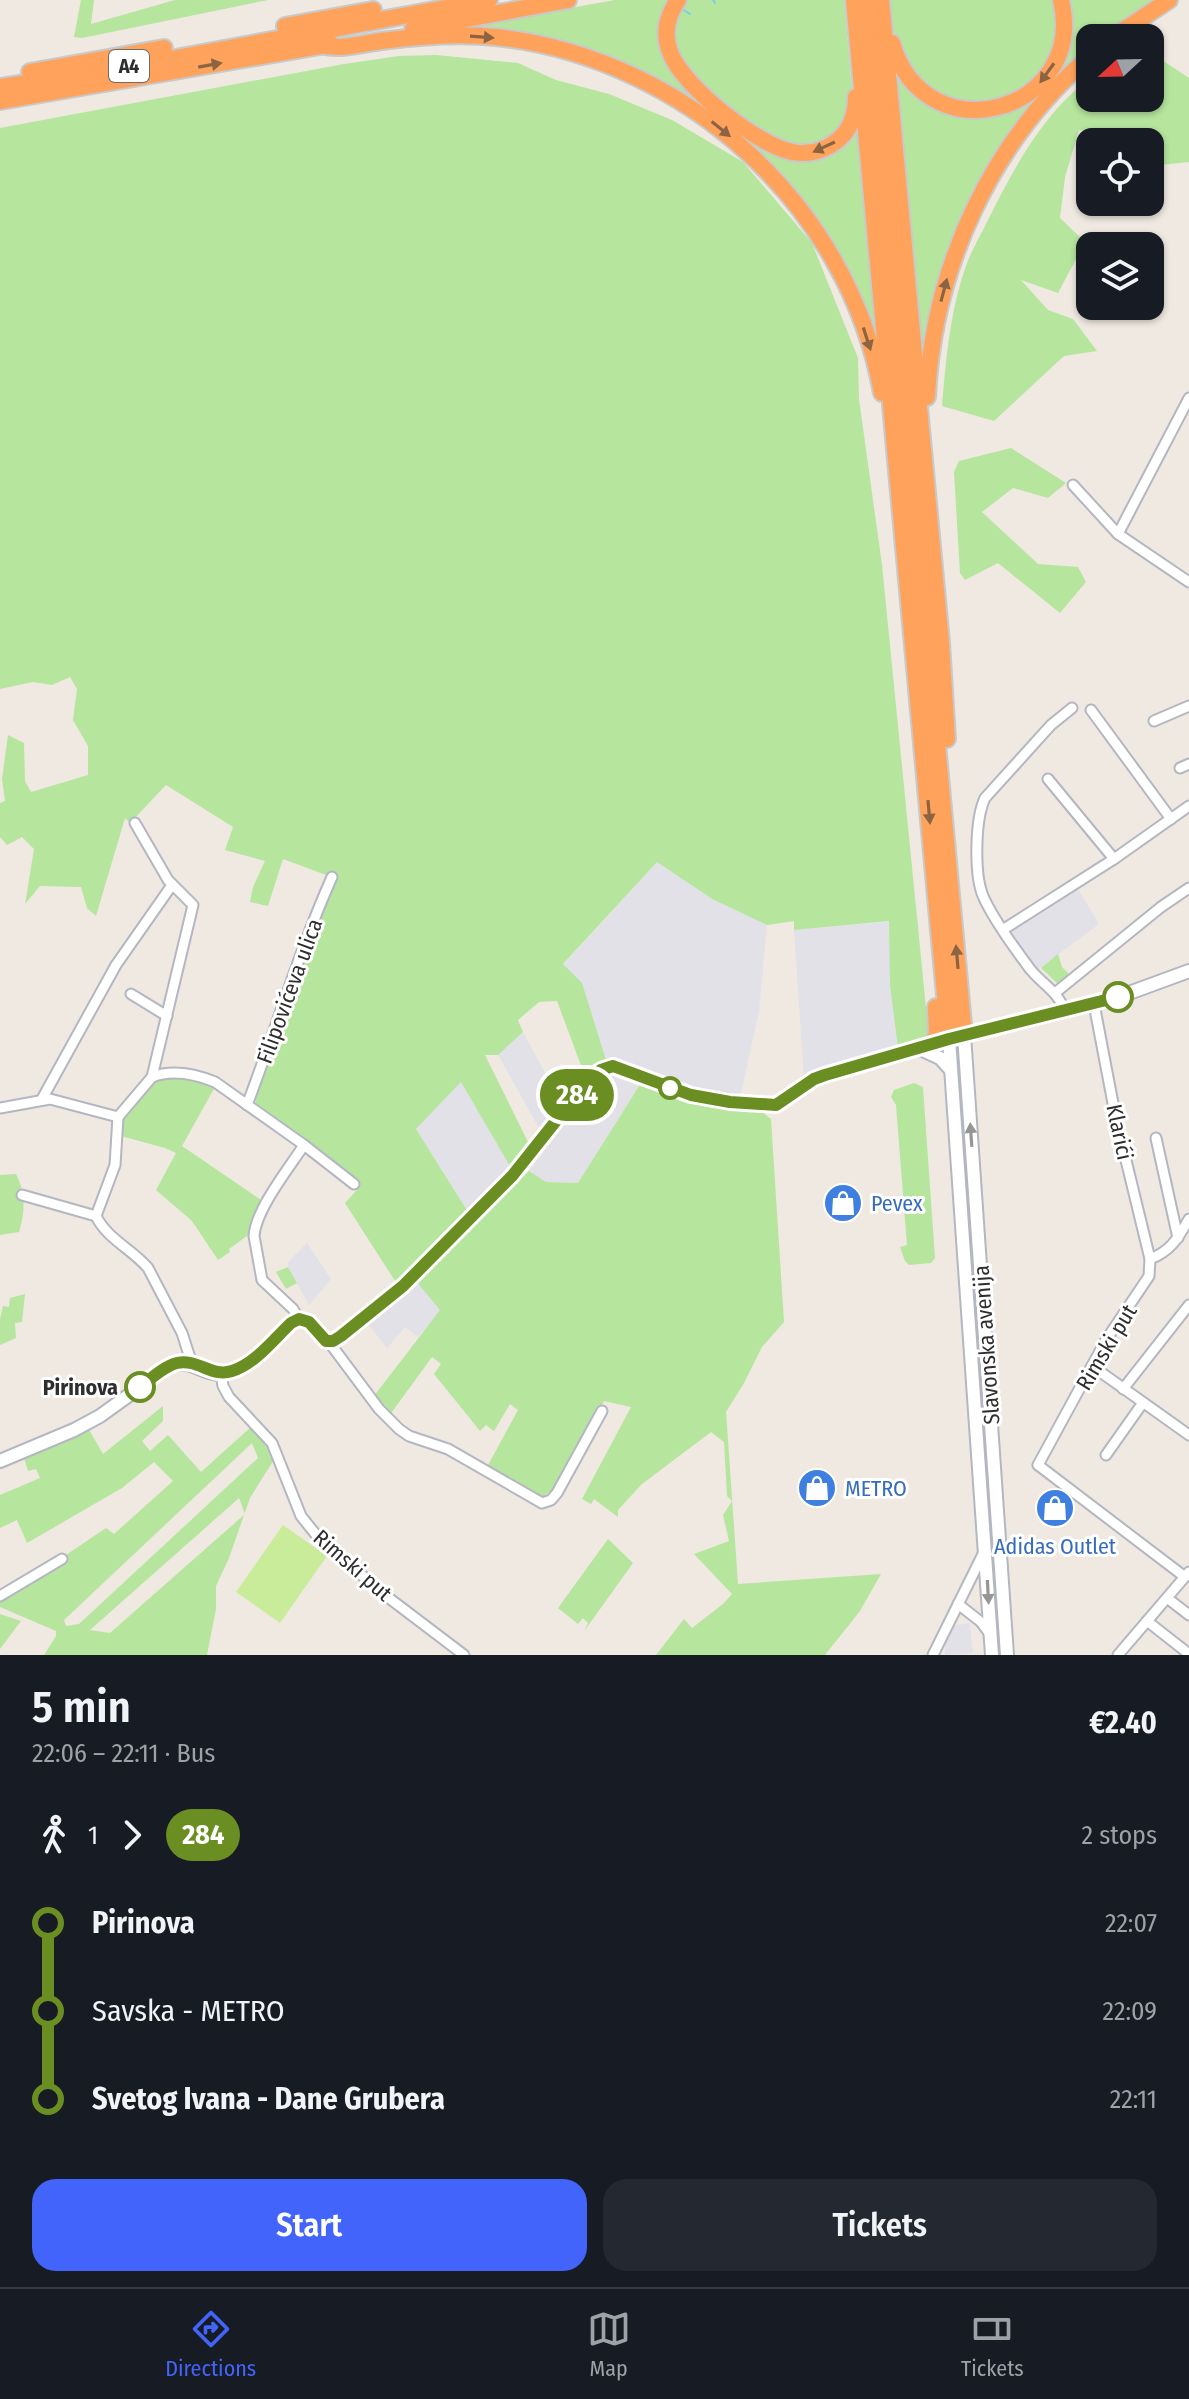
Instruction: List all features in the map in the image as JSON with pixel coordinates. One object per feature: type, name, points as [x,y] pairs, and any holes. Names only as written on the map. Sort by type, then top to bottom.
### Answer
[{"type":"highway","points":[[280,27],[290,20],[332,12],[368,0]]},
{"type":"highway","points":[[0,78],[434,0]]},
{"type":"highway","name":"A4","points":[[0,87],[127,67],[489,0]]},
{"type":"highway","name":"A4","points":[[0,101],[568,0]]},
{"type":"highway","points":[[678,0],[671,11],[667,31],[670,51],[680,70],[738,122],[765,141],[787,151],[817,151],[832,144],[847,130],[855,111],[854,74],[859,56]]},
{"type":"highway","points":[[854,0],[943,962],[957,1037]]},
{"type":"highway","points":[[868,0],[944,820],[957,1037]]},
{"type":"highway","points":[[883,0],[946,723],[949,803],[944,820]]},
{"type":"highway","points":[[883,0],[893,46],[908,78],[925,94],[944,105],[978,111],[1015,102],[1033,90],[1049,72],[1059,55],[1064,33],[1061,0]]},
{"type":"highway","points":[[1133,24],[1169,0]]},
{"type":"highway","points":[[321,45],[337,49],[425,36],[466,36],[557,48],[620,69],[681,100],[710,120],[756,158],[781,186],[804,214],[841,274],[870,344],[882,389],[892,467],[898,478]]},
{"type":"highway","points":[[924,450],[933,341],[954,256],[992,175],[1017,135],[1076,70]]},
{"type":"highway","points":[[925,1046],[937,1030],[936,986],[943,962]]},
{"type":"street","points":[[1118,534],[1189,398]]},
{"type":"street","points":[[1073,485],[1118,534],[1189,582]]},
{"type":"street","points":[[1154,721],[1189,706]]},
{"type":"street","points":[[1065,1012],[1055,993],[1027,966],[983,895],[978,839],[982,805],[990,792],[1034,742],[1072,708]]},
{"type":"street","points":[[1091,710],[1171,819]]},
{"type":"street","points":[[1048,779],[1114,859]]},
{"type":"street","points":[[1004,929],[1114,859],[1189,806]]},
{"type":"street","points":[[96,1216],[115,1165],[118,1117],[152,1077],[193,905],[172,885],[135,823]]},
{"type":"street","name":"Filipovićeva ulica","points":[[247,1105],[308,932],[332,877]]},
{"type":"street","points":[[42,1099],[110,975],[172,885]]},
{"type":"street","points":[[1055,993],[1149,916],[1189,888]]},
{"type":"street","points":[[329,1342],[341,1336],[403,1286],[512,1176],[591,1077],[601,1070],[613,1066],[685,1094],[710,1100],[776,1105],[814,1079],[957,1037],[1094,1004],[1189,971]]},
{"type":"street","points":[[131,994],[167,1016]]},
{"type":"street","name":"Klarići","points":[[1094,1004],[1116,1119],[1150,1259]]},
{"type":"street","name":"Slavonska avenija","points":[[957,1037],[952,1072],[992,1655]]},
{"type":"street","name":"Slavonska avenija","points":[[957,1037],[1007,1655]]},
{"type":"street","points":[[925,1046],[952,1072]]},
{"type":"street","points":[[152,1077],[167,1073],[199,1076],[215,1082],[354,1184]]},
{"type":"street","points":[[0,1108],[42,1099],[118,1117]]},
{"type":"street","points":[[1156,1138],[1178,1238]]},
{"type":"street","points":[[304,1145],[267,1204],[255,1230],[262,1280],[293,1309],[299,1319],[309,1322],[322,1339],[329,1342],[379,1409],[399,1429],[409,1436],[448,1449],[542,1503],[551,1500],[557,1493],[602,1411]]},
{"type":"street","points":[[22,1195],[96,1216],[115,1240],[141,1259],[182,1333],[192,1364]]},
{"type":"street","points":[[1150,1259],[1166,1253],[1189,1219]]},
{"type":"street","name":"Rimski put","points":[[1150,1259],[1149,1276],[1106,1340],[1038,1465],[1187,1574]]},
{"type":"street","points":[[1123,1389],[1189,1305]]},
{"type":"street","points":[[0,1461],[100,1416],[178,1363],[192,1364],[221,1374],[235,1370],[299,1319]]},
{"type":"street","points":[[1092,1366],[1189,1435]]},
{"type":"street","name":"Rimski put","points":[[221,1374],[229,1397],[272,1443],[301,1516],[317,1536],[381,1592],[464,1655]]},
{"type":"street","points":[[1106,1455],[1142,1404]]},
{"type":"street","points":[[933,1655],[986,1549]]},
{"type":"street","points":[[0,1596],[62,1559]]},
{"type":"street","points":[[1118,1655],[1187,1574]]},
{"type":"street","points":[[1167,1598],[1189,1615]]},
{"type":"street","points":[[958,1604],[981,1622],[990,1634]]},
{"type":"street","points":[[1147,1621],[1189,1654]]},
{"type":"shaded area","points":[[657,862],[712,899],[767,925],[759,1011],[740,1097],[697,1088],[628,1064],[607,1063],[582,983],[563,965]]},
{"type":"shaded area","points":[[1076,886],[1099,924],[1036,971],[1010,929]]},
{"type":"shaded area","points":[[918,919],[923,1041],[804,1079],[794,930]]},
{"type":"shaded area","points":[[523,1032],[563,1106],[543,1135],[498,1055]]},
{"type":"shaded area","points":[[612,1076],[639,1086],[578,1183],[546,1182],[529,1171],[594,1086],[603,1077]]},
{"type":"shaded area","points":[[461,1082],[511,1168],[468,1212],[416,1129]]},
{"type":"shaded area","points":[[307,1243],[331,1279],[309,1305],[288,1267],[288,1262]]},
{"type":"shaded area","points":[[416,1282],[441,1310],[418,1337],[405,1327],[387,1348],[369,1325]]},
{"type":"shaded area","points":[[970,1623],[973,1653],[945,1655],[945,1642],[953,1626]]},
{"type":"green space","points":[[81,0],[94,0],[91,24],[175,0],[268,0],[82,38],[74,37]]},
{"type":"green space","points":[[615,0],[673,0],[669,63],[796,158],[857,124],[880,364],[806,210],[638,73],[452,29]]},
{"type":"green space","points":[[684,0],[844,0],[853,100],[850,115],[826,143],[788,147],[737,116],[688,73],[672,43],[679,7]]},
{"type":"green space","points":[[889,0],[1056,0],[1057,45],[1038,78],[1001,102],[949,102],[921,85],[895,39]]},
{"type":"green space","points":[[1066,0],[1160,0],[1125,24],[1076,24],[1076,67],[986,177],[923,387],[892,63],[957,114],[1048,81]]},
{"type":"green space","points":[[436,55],[518,63],[556,80],[609,94],[672,120],[743,162],[812,243],[858,358],[859,399],[882,565],[929,1038],[898,1048],[890,985],[889,921],[794,930],[794,921],[767,925],[712,899],[657,862],[563,964],[582,983],[607,1063],[585,1076],[557,1001],[539,1002],[518,1020],[523,1032],[498,1055],[485,1055],[530,1146],[511,1168],[461,1082],[416,1129],[468,1212],[397,1284],[345,1203],[357,1190],[356,1183],[254,1107],[267,1060],[334,878],[283,859],[268,906],[250,902],[265,861],[225,850],[233,827],[166,785],[130,823],[125,818],[96,916],[87,908],[81,887],[40,886],[25,904],[34,849],[22,837],[7,845],[0,837],[0,803],[5,801],[2,779],[8,735],[24,743],[25,781],[31,792],[88,775],[88,746],[73,720],[77,689],[70,677],[52,685],[33,682],[0,689],[0,128],[344,64],[399,56]]},
{"type":"green space","points":[[1164,61],[1189,78],[1189,162],[1164,165],[1164,128],[1076,128],[1060,218],[1076,233],[1076,259],[1058,293],[1021,280],[1048,310],[1073,319],[1097,351],[1064,356],[994,421],[942,406],[956,300],[968,260],[1018,163],[1043,126],[1076,90],[1076,112],[1164,112]]},
{"type":"green space","points":[[1011,448],[1066,483],[1048,498],[1013,488],[982,512],[1038,564],[1078,567],[1086,582],[1060,613],[998,563],[965,580],[960,573],[954,472],[959,461]]},
{"type":"green space","points":[[1058,954],[1062,967],[1069,974],[1057,983],[1041,968]]},
{"type":"green space","points":[[197,1078],[215,1087],[182,1146],[264,1202],[251,1233],[218,1260],[192,1221],[156,1190],[176,1153],[121,1136],[122,1118],[153,1080]]},
{"type":"green space","points":[[641,1083],[689,1102],[762,1112],[771,1119],[784,1322],[762,1347],[726,1412],[738,1584],[881,1574],[860,1611],[825,1655],[656,1655],[684,1619],[692,1628],[732,1594],[694,1554],[729,1541],[723,1515],[732,1501],[727,1496],[724,1442],[711,1432],[642,1484],[618,1510],[618,1517],[594,1499],[591,1504],[582,1499],[631,1407],[604,1401],[556,1487],[541,1498],[487,1467],[518,1410],[510,1404],[494,1431],[486,1425],[480,1431],[434,1374],[441,1364],[432,1357],[389,1416],[374,1396],[440,1310],[415,1280],[529,1171],[546,1182],[578,1183]]},
{"type":"green space","points":[[914,1083],[923,1087],[935,1258],[931,1263],[909,1265],[900,1247],[907,1245],[896,1105],[891,1097],[894,1090]]},
{"type":"green space","points":[[16,1174],[24,1203],[19,1232],[0,1235],[0,1175]]},
{"type":"green space","points":[[288,1267],[297,1283],[286,1289],[276,1272]]},
{"type":"green space","points":[[25,1294],[22,1322],[15,1323],[16,1338],[0,1345],[3,1306],[9,1307],[10,1298]]},
{"type":"green space","points":[[163,1406],[163,1421],[142,1441],[150,1451],[168,1435],[201,1472],[251,1427],[268,1449],[273,1461],[250,1498],[245,1513],[239,1498],[90,1630],[110,1633],[244,1515],[216,1586],[216,1609],[207,1655],[44,1655],[56,1631],[0,1607],[0,1601],[64,1561],[63,1557],[106,1528],[114,1534],[173,1481],[154,1462],[122,1488],[27,1543],[17,1520],[0,1528],[0,1495],[40,1478],[36,1469],[28,1471],[24,1458],[88,1428],[103,1454]],"holes":[[[252,1443],[258,1458],[79,1624],[66,1626],[64,1620]]]},
{"type":"green space","points":[[283,1525],[327,1556],[280,1623],[236,1592]]},
{"type":"green space","points":[[608,1539],[633,1563],[585,1630],[588,1623],[583,1618],[578,1624],[558,1608]]},
{"type":"green space","points":[[0,1614],[21,1621],[0,1649]]},
{"type":"waterway","points":[[682,9],[690,14]]},
{"type":"bus line","name":"284","points":[[140,1387],[178,1363],[186,1362],[216,1374],[235,1370],[299,1319],[309,1322],[326,1341],[341,1336],[403,1286],[512,1176],[591,1077],[607,1067],[627,1070],[668,1088],[710,1100],[776,1105],[807,1083],[825,1075],[949,1039],[1118,997]]},
{"type":"place","name":"Pevex","points":[[843,1203]]},
{"type":"place","name":"Pirinova","points":[[140,1387]]},
{"type":"place","name":"METRO","points":[[817,1488]]},
{"type":"place","name":"Adidas Outlet","points":[[1055,1508]]}]
